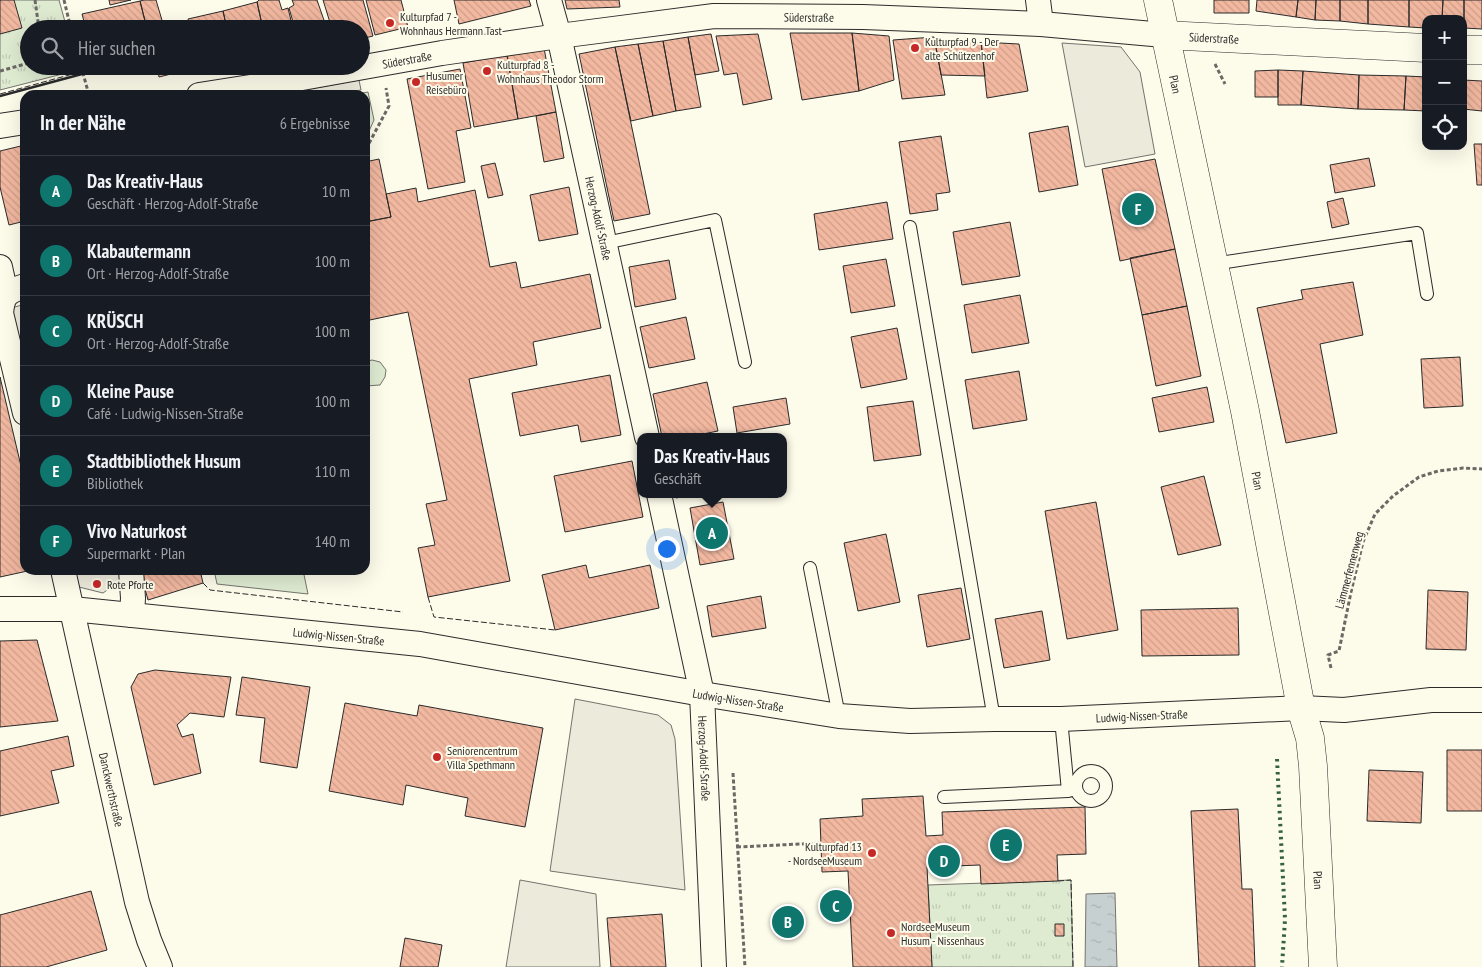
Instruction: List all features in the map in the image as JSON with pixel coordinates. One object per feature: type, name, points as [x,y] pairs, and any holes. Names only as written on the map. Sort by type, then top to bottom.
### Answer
[{"type":"main road","name":"Plan","points":[[1158,0],[1245,411],[1301,708],[1310,738],[1323,967]]},
{"type":"main road","name":"Süderstraße","points":[[1164,35],[1422,48]]},
{"type":"main road","points":[[1467,50],[1482,50]]},
{"type":"street","name":"Herzog-Adolf-Straße","points":[[549,0],[559,36],[646,433]]},
{"type":"street","points":[[1038,0],[1040,24]]},
{"type":"street","name":"Süderstraße","points":[[370,66],[442,53],[559,36],[714,16],[864,17],[1040,24],[1164,35]]},
{"type":"street","name":"Süderstraße","points":[[231,90],[319,75]]},
{"type":"street","points":[[0,126],[20,123]]},
{"type":"street","points":[[0,267],[16,290],[2,303],[1,313],[20,392]]},
{"type":"street","name":"Herzog-Adolf-Straße","points":[[660,498],[702,694],[714,967]]},
{"type":"street","points":[[64,575],[72,609]]},
{"type":"street","points":[[132,575],[132,615]]},
{"type":"street","name":"Ludwig-Nissen-Straße","points":[[0,609],[72,609],[420,644],[702,694],[839,716],[910,721],[1061,719],[1301,708],[1344,710],[1431,700],[1482,700]]},
{"type":"street","name":"Danckwerthstraße","points":[[72,609],[137,902],[160,967]]},
{"type":"lane","points":[[605,243],[715,220],[745,362]]},
{"type":"lane","points":[[910,227],[994,719]]},
{"type":"lane","points":[[1213,264],[1417,233],[1427,294]]},
{"type":"lane","points":[[810,568],[839,716]]},
{"type":"lane","points":[[944,797],[1072,790],[1061,719]]},
{"type":"path","points":[[35,0],[38,20]]},
{"type":"path","points":[[64,0],[69,20]]},
{"type":"path","points":[[370,141],[389,106],[381,64]]},
{"type":"path","points":[[0,71],[20,65]]},
{"type":"path","points":[[83,75],[88,90]]},
{"type":"path","name":"Lämmerfennenweg","points":[[1331,668],[1328,654],[1339,651],[1363,542],[1375,514],[1393,496],[1419,477],[1438,471],[1463,468],[1482,469]]},
{"type":"path","points":[[733,769],[745,967]]},
{"type":"path","points":[[709,848],[821,843]]},
{"type":"green space","points":[[0,0],[59,0],[65,20],[20,20],[20,75],[58,75],[0,90]]},
{"type":"green space","points":[[370,101],[374,120],[370,129]]},
{"type":"green space","points":[[370,361],[380,362],[386,370],[385,377],[380,385],[370,386]]},
{"type":"green space","points":[[215,575],[304,575],[308,594],[217,584]]},
{"type":"green space","points":[[1071,880],[1073,967],[932,967],[928,885]]},
{"type":"shaded area","points":[[1062,43],[1121,47],[1140,72],[1155,154],[1085,167]]},
{"type":"shaded area","points":[[359,80],[361,90],[304,90]]},
{"type":"shaded area","points":[[20,306],[20,370],[5,310]]},
{"type":"shaded area","name":"Rote Pforte","points":[[72,575],[121,575],[120,581],[103,593],[79,587]]},
{"type":"shaded area","points":[[575,699],[658,715],[671,725],[675,739],[685,890],[550,871]]},
{"type":"shaded area","points":[[520,880],[596,894],[600,967],[506,967]]},
{"type":"water","points":[[1115,893],[1117,967],[1085,967],[1086,894]]},
{"type":"building","points":[[0,0],[14,0],[20,21],[20,29],[0,34]]},
{"type":"building","points":[[109,0],[131,0],[110,5]]},
{"type":"building","points":[[156,0],[162,20],[145,20],[140,1]]},
{"type":"building","points":[[259,0],[279,0],[282,10],[288,8],[291,20],[261,20],[257,2]]},
{"type":"building","points":[[292,0],[317,0],[324,20],[292,20],[289,8],[294,5]]},
{"type":"building","points":[[323,0],[363,0],[369,20],[329,20]]},
{"type":"building","points":[[366,0],[401,0],[408,27],[375,35]]},
{"type":"building","points":[[454,0],[529,0],[531,6],[459,24]]},
{"type":"building","points":[[565,0],[619,0],[620,7],[567,9]]},
{"type":"building","points":[[1214,0],[1249,0],[1249,13],[1214,13]]},
{"type":"building","points":[[1257,0],[1298,0],[1296,17],[1256,11]]},
{"type":"building","points":[[1298,0],[1316,0],[1315,20],[1296,17]]},
{"type":"building","points":[[1316,0],[1340,0],[1340,21],[1315,20]]},
{"type":"building","points":[[1340,0],[1368,0],[1368,24],[1340,21]]},
{"type":"building","points":[[1368,0],[1409,0],[1409,27],[1368,24]]},
{"type":"building","points":[[1409,0],[1443,0],[1442,15],[1422,15],[1422,28],[1409,27]]},
{"type":"building","points":[[1443,0],[1464,0],[1464,15],[1442,15]]},
{"type":"building","points":[[1464,0],[1482,0],[1482,29],[1467,28],[1467,15],[1464,15]]},
{"type":"building","points":[[140,1],[145,20],[84,20],[82,14]]},
{"type":"building","points":[[257,2],[261,20],[225,20],[223,11]]},
{"type":"building","points":[[223,11],[225,20],[188,20]]},
{"type":"building","points":[[370,25],[373,36],[370,37]]},
{"type":"building","points":[[790,33],[852,33],[859,91],[802,100]]},
{"type":"building","points":[[852,33],[889,36],[894,80],[859,91]]},
{"type":"building","points":[[711,34],[719,71],[695,75],[688,37]]},
{"type":"building","points":[[758,34],[772,99],[743,105],[737,73],[724,75],[716,36]]},
{"type":"building","points":[[688,37],[701,107],[676,111],[663,41]]},
{"type":"building","points":[[934,37],[945,95],[902,99],[893,40]]},
{"type":"building","points":[[663,41],[676,111],[653,116],[638,44]]},
{"type":"building","points":[[935,42],[981,42],[985,76],[941,75]]},
{"type":"building","points":[[981,42],[1019,44],[1028,91],[987,98]]},
{"type":"building","points":[[638,44],[653,116],[631,121],[615,47]]},
{"type":"building","points":[[615,47],[650,214],[614,221],[579,54]]},
{"type":"building","points":[[544,48],[556,112],[518,119],[507,55]]},
{"type":"building","points":[[507,55],[518,119],[474,127],[463,63]]},
{"type":"building","points":[[460,69],[471,128],[456,131],[465,182],[428,189],[407,79]]},
{"type":"building","points":[[1278,70],[1303,71],[1301,105],[1278,105]]},
{"type":"building","points":[[1278,70],[1278,97],[1255,97],[1255,71]]},
{"type":"building","points":[[1303,71],[1359,75],[1358,109],[1301,105]]},
{"type":"building","points":[[1359,75],[1406,76],[1404,110],[1358,109]]},
{"type":"building","points":[[1406,76],[1422,77],[1422,111],[1404,110]]},
{"type":"building","points":[[1467,80],[1482,81],[1482,111],[1467,109]]},
{"type":"building","points":[[556,112],[564,158],[544,162],[536,116]]},
{"type":"building","points":[[1068,126],[1078,185],[1039,192],[1029,133]]},
{"type":"building","points":[[941,136],[950,192],[936,194],[938,210],[910,214],[899,142]]},
{"type":"building","points":[[1474,144],[1482,144],[1482,185],[1477,185]]},
{"type":"building","points":[[20,146],[20,222],[9,225],[0,187],[0,151]]},
{"type":"building","points":[[1369,158],[1375,186],[1335,193],[1330,165]]},
{"type":"building","points":[[379,159],[391,217],[370,221],[370,161]]},
{"type":"building","points":[[1155,159],[1175,249],[1120,261],[1102,169]]},
{"type":"building","points":[[495,163],[503,195],[488,198],[481,166]]},
{"type":"building","points":[[569,187],[578,234],[539,241],[530,195]]},
{"type":"building","points":[[416,188],[418,202],[475,190],[490,267],[516,262],[521,288],[590,274],[601,328],[533,342],[537,365],[469,379],[510,581],[428,597],[418,548],[435,545],[426,504],[447,500],[408,312],[370,320],[370,221],[391,217],[386,194]]},
{"type":"building","points":[[1343,198],[1349,224],[1332,228],[1327,202]]},
{"type":"building","points":[[887,202],[893,239],[819,250],[814,214]]},
{"type":"building","points":[[1010,222],[1020,276],[962,285],[953,232]]},
{"type":"building","points":[[1175,249],[1187,306],[1142,315],[1130,258]]},
{"type":"building","points":[[886,259],[895,306],[851,313],[843,266]]},
{"type":"building","points":[[669,260],[676,299],[635,307],[629,267]]},
{"type":"building","points":[[1353,282],[1363,335],[1320,344],[1337,433],[1286,443],[1257,308],[1303,299],[1301,290]]},
{"type":"building","points":[[1020,295],[1029,343],[972,353],[964,305]]},
{"type":"building","points":[[1187,306],[1201,376],[1156,386],[1142,315]]},
{"type":"building","points":[[686,317],[695,359],[649,368],[640,327]]},
{"type":"building","points":[[897,328],[907,379],[861,388],[851,337]]},
{"type":"building","points":[[1460,357],[1463,406],[1424,408],[1421,359]]},
{"type":"building","points":[[1019,371],[1027,420],[973,429],[965,380]]},
{"type":"building","points":[[610,375],[621,435],[581,442],[578,425],[520,436],[512,393]]},
{"type":"building","points":[[0,377],[20,462],[20,573],[0,577]]},
{"type":"building","points":[[707,382],[718,431],[708,433],[661,433],[653,394]]},
{"type":"building","points":[[1207,387],[1214,422],[1159,432],[1152,398]]},
{"type":"building","points":[[786,398],[790,424],[737,433],[733,407]]},
{"type":"building","points":[[913,401],[921,455],[874,461],[867,407]]},
{"type":"building","points":[[632,461],[637,486],[637,498],[639,498],[643,517],[565,532],[554,476]]},
{"type":"building","points":[[1204,476],[1221,545],[1178,555],[1161,487]]},
{"type":"building","points":[[723,502],[734,559],[700,565],[690,508]]},
{"type":"building","points":[[1096,502],[1118,630],[1067,639],[1045,511]]},
{"type":"building","points":[[886,534],[900,602],[858,611],[844,543]]},
{"type":"building","points":[[586,565],[589,578],[650,565],[659,608],[555,630],[542,575]]},
{"type":"building","points":[[141,575],[201,575],[203,583],[148,600]]},
{"type":"building","points":[[961,588],[970,639],[927,647],[918,595]]},
{"type":"building","points":[[1428,590],[1468,592],[1466,650],[1426,649]]},
{"type":"building","points":[[761,596],[766,628],[712,637],[707,606]]},
{"type":"building","points":[[1238,608],[1239,655],[1142,656],[1141,610]]},
{"type":"building","points":[[1042,611],[1050,660],[1004,668],[995,619]]},
{"type":"building","points":[[37,640],[58,721],[0,727],[0,641]]},
{"type":"building","points":[[155,670],[231,677],[224,717],[190,713],[177,725],[182,737],[193,734],[201,773],[154,785],[131,687],[138,674]]},
{"type":"building","points":[[242,677],[310,687],[297,768],[260,762],[265,718],[236,715]]},
{"type":"building","name":"Seniorencentrum Villa Spethmann","points":[[345,703],[417,716],[419,705],[543,728],[525,827],[465,816],[468,798],[406,785],[403,805],[329,791]]},
{"type":"building","points":[[68,736],[74,766],[51,771],[59,803],[0,816],[0,751]]},
{"type":"building","points":[[1447,750],[1482,750],[1482,811],[1447,811]]},
{"type":"building","points":[[1369,770],[1423,772],[1421,823],[1367,821]]},
{"type":"building","points":[[923,796],[926,836],[943,835],[942,812],[1085,807],[1086,854],[1057,855],[1058,881],[981,884],[980,865],[927,867],[932,967],[853,967],[848,871],[822,872],[820,819],[863,816],[862,799]]},
{"type":"building","points":[[1238,809],[1242,889],[1252,889],[1255,967],[1199,967],[1191,811]]},
{"type":"building","points":[[91,891],[107,950],[46,967],[0,967],[0,915]]},
{"type":"building","points":[[662,914],[666,967],[611,967],[607,918]]},
{"type":"building","points":[[1055,924],[1064,924],[1064,936],[1055,936]]},
{"type":"building","points":[[405,938],[442,945],[438,967],[400,967]]},
{"type":"hedge","points":[[1277,759],[1285,919],[1282,967]]},
{"type":"fence","points":[[0,94],[69,75]]},
{"type":"fence","points":[[203,583],[210,590],[403,612]]},
{"type":"fence","points":[[428,597],[434,617],[555,630]]},
{"type":"fence","points":[[1058,881],[1071,880],[1073,967]]},
{"type":"wall","points":[[22,90],[78,75]]},
{"type":"wall","points":[[0,96],[20,91]]},
{"type":"place","name":"Kulturpfad 7 - Wohnhaus Hermann Tast","points":[[390,23]]},
{"type":"place","name":"Kulturpfad 9 - Der alte Schützenhof","points":[[915,48]]},
{"type":"place","name":"Kulturpfad 8 - Wohnhaus Theodor Storm","points":[[487,71]]},
{"type":"place","name":"Husumer Reisebüro","points":[[416,82]]},
{"type":"place","name":"Vivo Naturkost","points":[[1138,209]]},
{"type":"place","name":"Das Kreativ-Haus","points":[[712,533]]},
{"type":"place","name":"Rote Pforte","points":[[97,584]]},
{"type":"place","name":"Seniorencentrum Villa Spethmann","points":[[437,757]]},
{"type":"place","name":"Stadtbibliothek Husum","points":[[1006,845]]},
{"type":"place","name":"Kulturpfad 13 - NordseeMuseum","points":[[872,853]]},
{"type":"place","name":"Kleine Pause","points":[[944,861]]},
{"type":"place","name":"KRÜSCH","points":[[836,906]]},
{"type":"place","name":"Klabautermann","points":[[788,922]]},
{"type":"place","name":"NordseeMuseum Husum - Nissenhaus","points":[[891,933]]}]
